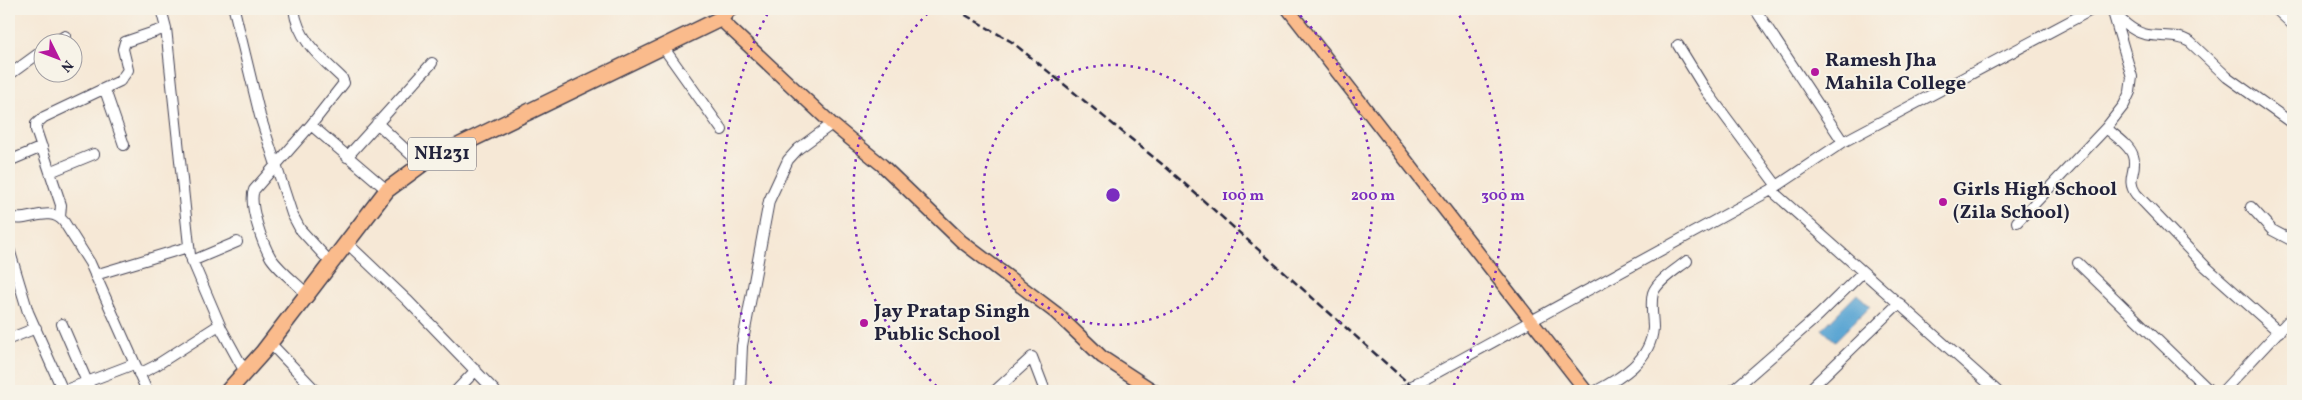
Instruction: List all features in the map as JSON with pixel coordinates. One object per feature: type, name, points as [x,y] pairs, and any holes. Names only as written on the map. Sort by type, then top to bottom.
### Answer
[{"type":"highway","name":"NH231","points":[[228,391],[270,343],[387,190],[421,164],[663,47],[724,14]]},
{"type":"main road","points":[[1288,9],[1342,81],[1586,391]]},
{"type":"main road","points":[[724,14],[832,124],[882,165],[961,240],[1056,313],[1102,357],[1154,391]]},
{"type":"street","points":[[161,9],[166,28],[188,247],[219,325],[245,372]]},
{"type":"street","points":[[234,9],[260,116],[298,226],[331,263]]},
{"type":"street","points":[[294,9],[298,29],[306,43],[344,80],[342,86],[312,125],[254,190],[252,205],[271,258],[308,294]]},
{"type":"street","points":[[1755,9],[1843,142]]},
{"type":"street","points":[[1403,391],[1531,319],[1774,188],[1843,142],[2093,9]]},
{"type":"street","points":[[2276,9],[2293,25]]},
{"type":"street","points":[[2111,10],[2138,32],[2145,35],[2182,37],[2190,42],[2227,77],[2293,124]]},
{"type":"street","points":[[2018,222],[2106,128],[2124,105],[2132,84],[2111,10]]},
{"type":"street","points":[[60,217],[62,205],[36,130],[39,121],[120,81],[126,75],[128,65],[122,49],[125,42],[166,28]]},
{"type":"street","points":[[1678,45],[1704,89],[1774,188],[1864,272],[1997,391]]},
{"type":"street","points":[[663,47],[722,130]]},
{"type":"street","points":[[9,76],[32,59]]},
{"type":"street","points":[[347,157],[432,63]]},
{"type":"street","points":[[105,90],[124,145]]},
{"type":"street","points":[[378,123],[421,164]]},
{"type":"street","points":[[736,389],[742,346],[769,201],[788,160],[798,149],[832,124]]},
{"type":"street","points":[[312,125],[387,190]]},
{"type":"street","points":[[2106,128],[2133,155],[2135,162],[2131,185],[2136,194],[2205,266],[2279,332]]},
{"type":"street","points":[[9,161],[42,148]]},
{"type":"street","points":[[50,172],[94,154]]},
{"type":"street","points":[[2250,207],[2272,230],[2293,241]]},
{"type":"street","points":[[9,217],[16,220],[51,214],[60,217],[96,275],[147,391]]},
{"type":"street","points":[[192,261],[237,242]]},
{"type":"street","points":[[346,243],[407,300],[496,391]]},
{"type":"street","points":[[96,275],[188,247]]},
{"type":"street","points":[[9,249],[25,302],[63,391],[89,386],[134,364]]},
{"type":"street","points":[[1596,391],[1622,377],[1644,354],[1652,337],[1653,293],[1661,282],[1687,261]]},
{"type":"street","points":[[2078,263],[2210,391]]},
{"type":"street","points":[[1732,391],[1818,316],[1864,272]]},
{"type":"street","points":[[1808,391],[1899,303]]},
{"type":"street","points":[[2223,391],[2293,316]]},
{"type":"street","points":[[62,324],[89,386]]},
{"type":"street","points":[[139,374],[155,366],[219,325]]},
{"type":"street","points":[[9,338],[36,328]]},
{"type":"street","points":[[270,343],[316,391]]},
{"type":"street","points":[[995,391],[1032,357],[1045,391]]},
{"type":"street","points":[[456,391],[476,370]]},
{"type":"street","points":[[1418,382],[1428,391]]},
{"type":"water","points":[[1857,294],[1870,306],[1835,341],[1822,329]]},
{"type":"railway","points":[[955,9],[1012,42],[1168,169],[1417,391]]},
{"type":"place","name":"Ramesh Jha Mahila College","points":[[1815,72]]},
{"type":"place","name":"Girls High School (Zila School)","points":[[1943,202]]},
{"type":"place","name":"Jay Pratap Singh Public School","points":[[864,323]]}]
